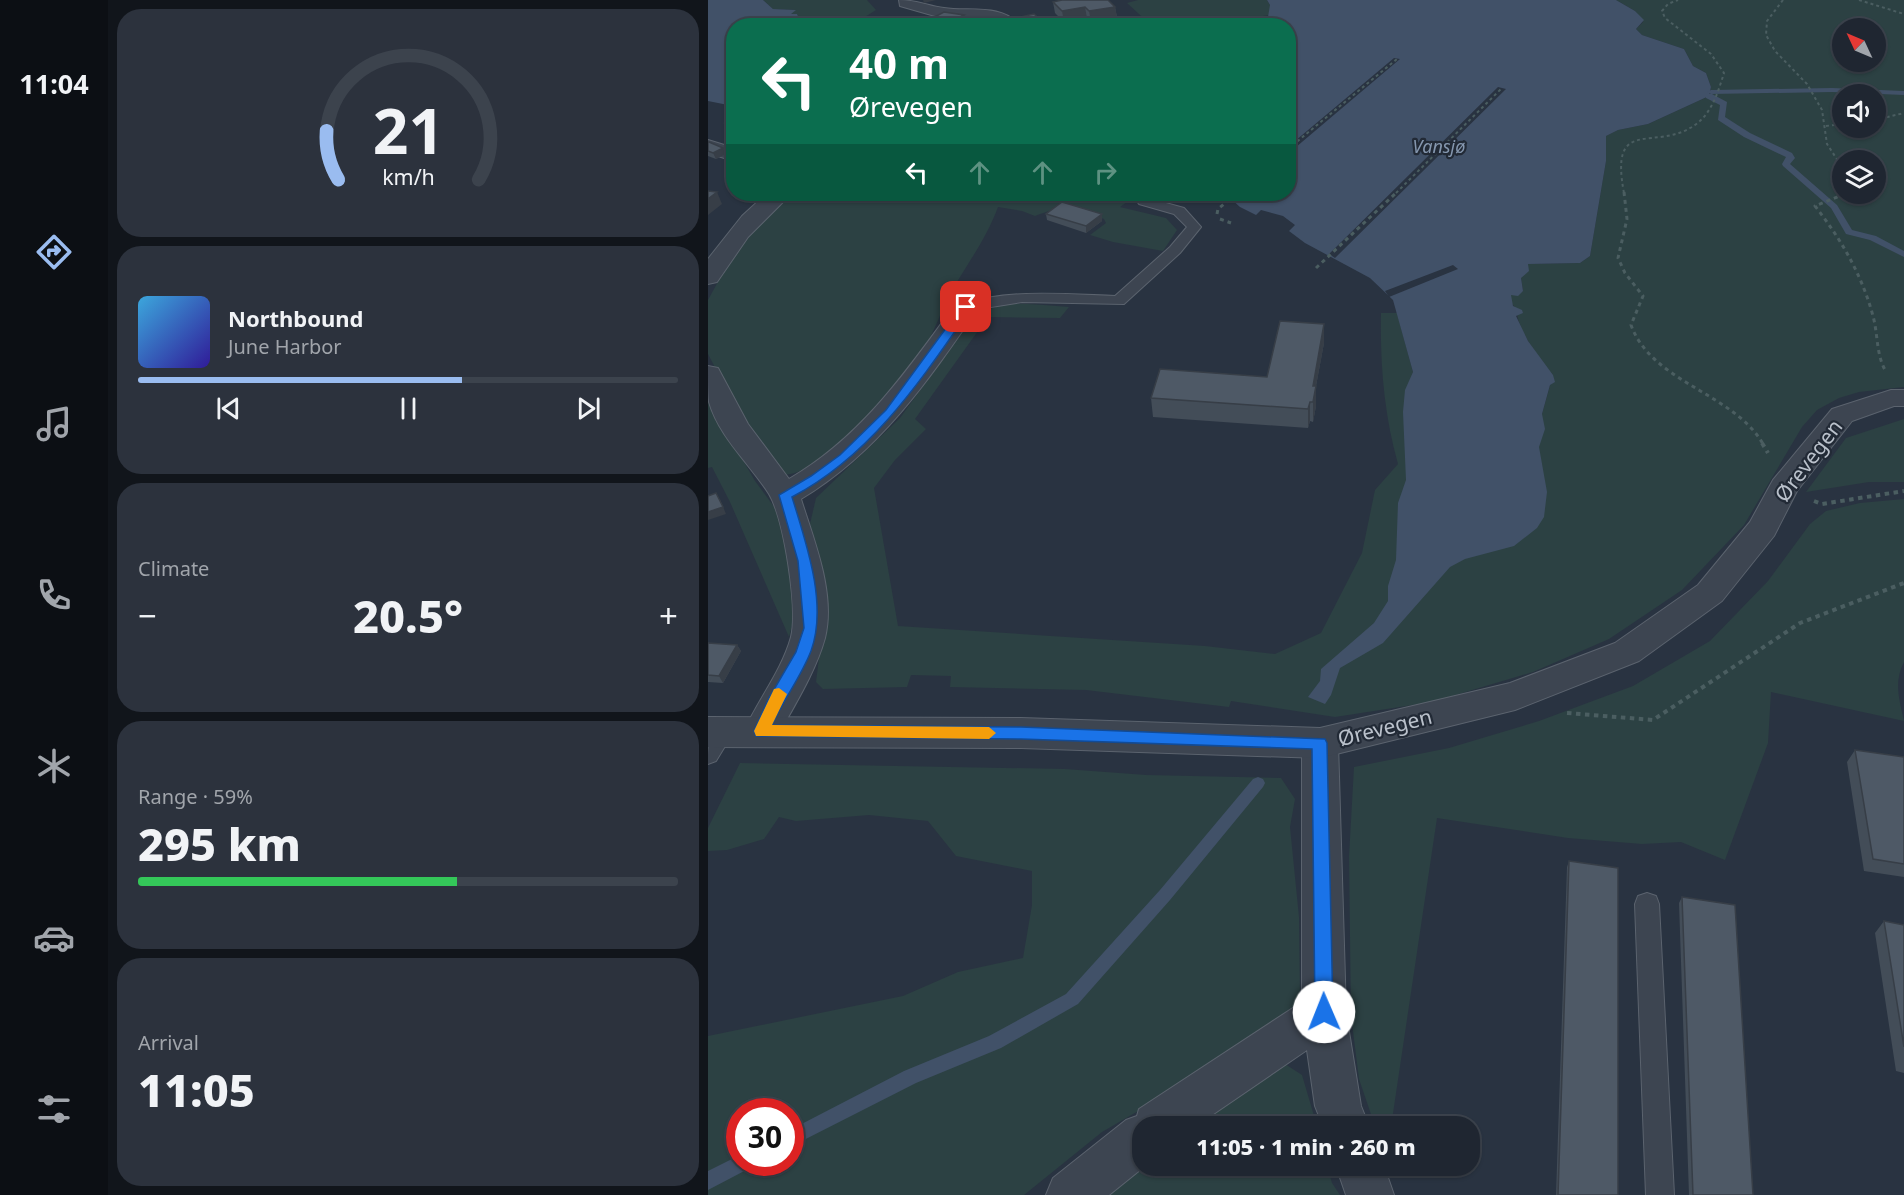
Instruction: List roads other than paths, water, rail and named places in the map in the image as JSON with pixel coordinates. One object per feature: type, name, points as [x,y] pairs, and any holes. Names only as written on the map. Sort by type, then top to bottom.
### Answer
[{"type":"street","points":[[906,2],[930,11],[995,15],[999,18]]},
{"type":"street","points":[[708,146],[726,152]]},
{"type":"street","points":[[708,277],[768,201]]},
{"type":"street","points":[[785,495],[816,479],[844,458],[890,413],[966,307]]},
{"type":"street","points":[[708,374],[735,427],[785,495],[805,561],[811,628],[803,652],[774,702],[762,731]]},
{"type":"street","name":"Ørevegen","points":[[713,740],[762,731],[1021,733],[1320,743],[1515,696],[1627,652],[1710,593],[1763,528],[1784,488],[1842,416],[1891,398],[1903,398]]},
{"type":"street","points":[[1320,743],[1324,1012],[1338,1106],[1342,1116]]},
{"type":"street","points":[[1171,1116],[1324,1012]]},
{"type":"street","points":[[1070,1195],[1132,1146]]},
{"type":"street","points":[[1363,1176],[1370,1195]]},
{"type":"lane","points":[[966,307],[989,299],[1016,297],[1119,301],[1175,250],[1194,227],[1179,211],[1144,201]]},
{"type":"lane","points":[[1647,904],[1660,1195]]},
{"type":"water","points":[[708,0],[763,0],[773,9],[796,10],[791,14],[797,14],[799,18],[726,18],[726,105],[708,101]]},
{"type":"water","name":"Vansjø","points":[[1267,0],[1616,0],[1635,11],[1644,20],[1636,29],[1642,35],[1684,49],[1693,66],[1706,73],[1711,87],[1709,96],[1648,124],[1618,130],[1606,136],[1606,161],[1590,256],[1580,263],[1528,264],[1529,271],[1521,278],[1523,291],[1518,296],[1511,295],[1513,306],[1522,310],[1523,313],[1516,316],[1528,341],[1553,375],[1555,382],[1550,385],[1542,414],[1545,429],[1539,447],[1547,492],[1544,517],[1537,528],[1514,546],[1465,559],[1450,567],[1383,643],[1340,668],[1331,695],[1325,704],[1308,697],[1320,681],[1321,669],[1374,623],[1388,601],[1388,586],[1396,560],[1398,503],[1406,480],[1403,412],[1405,390],[1413,372],[1393,300],[1370,278],[1305,243],[1289,231],[1295,225],[1283,216],[1261,210],[1256,215],[1233,201],[1296,201],[1296,18],[1255,18],[1268,17],[1270,5]]},
{"type":"water","name":"Vansjø","points":[[1177,201],[1208,201],[1199,203]]},
{"type":"waterway","points":[[1711,92],[1832,90],[1904,93]]},
{"type":"waterway","points":[[1709,96],[1724,104],[1721,118],[1747,135],[1789,155],[1791,158],[1786,164],[1834,207],[1849,232],[1873,238],[1904,254]]},
{"type":"waterway","points":[[804,1132],[910,1077],[995,1042],[1072,999],[1165,895],[1258,783]]},
{"type":"waterway","points":[[708,1181],[726,1172]]}]
